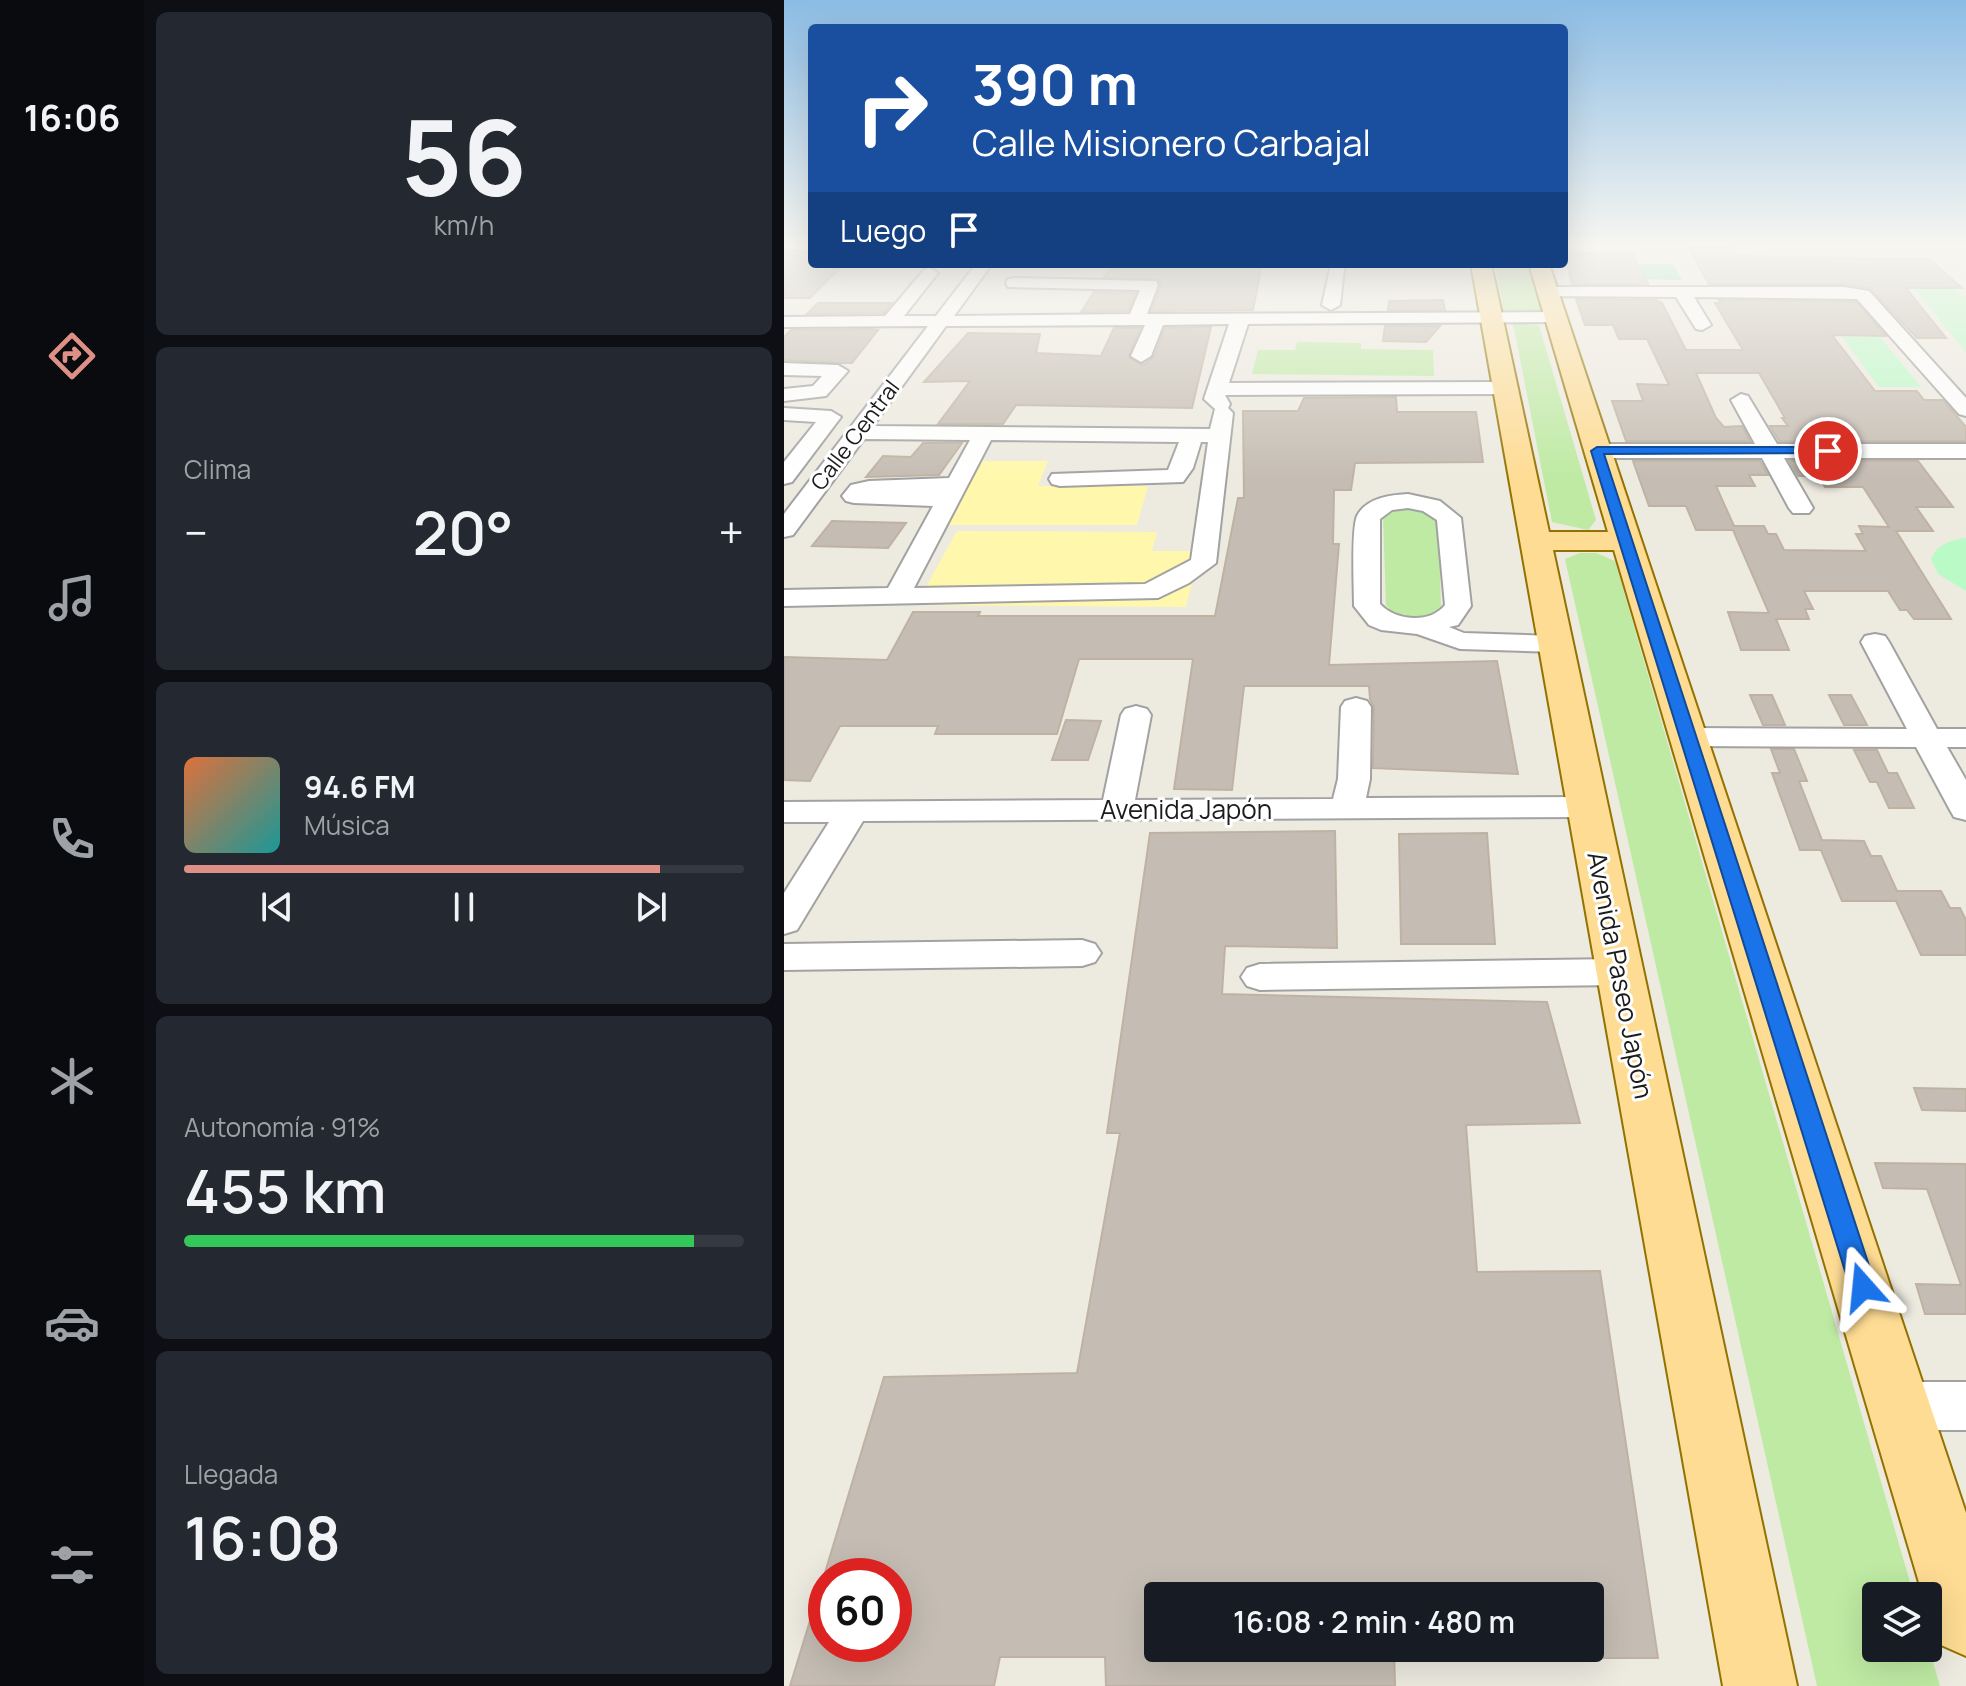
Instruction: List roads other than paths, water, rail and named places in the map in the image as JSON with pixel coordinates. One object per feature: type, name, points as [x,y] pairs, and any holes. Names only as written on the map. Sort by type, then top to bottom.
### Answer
[{"type":"main road","name":"Avenida Paseo Japón","points":[[1492,322],[1760,1686]]},
{"type":"main road","points":[[1557,322],[1966,1620]]},
{"type":"main road","points":[[1535,541],[1625,541]]},
{"type":"street","points":[[784,322],[1003,322]]},
{"type":"street","name":"Calle Central","points":[[784,530],[940,322]]},
{"type":"street","points":[[1137,322],[1152,329],[1206,338]]},
{"type":"street","points":[[1152,329],[1232,322]]},
{"type":"street","points":[[1249,322],[1218,389],[1215,403],[1269,405],[1280,402],[1284,387],[1432,388],[1432,399],[1506,393]]},
{"type":"street","points":[[1250,322],[1254,344]]},
{"type":"street","points":[[1889,322],[1966,410]]},
{"type":"street","points":[[1141,356],[1152,329]]},
{"type":"street","points":[[784,369],[838,371],[819,392],[784,395]]},
{"type":"street","points":[[784,379],[897,380]]},
{"type":"street","points":[[1741,400],[1801,508]]},
{"type":"street","points":[[784,438],[794,414],[831,417],[784,477]]},
{"type":"street","points":[[784,598],[1149,592],[1166,586],[1203,563],[1222,424],[1192,435],[858,432]]},
{"type":"street","points":[[896,597],[984,434]]},
{"type":"street","points":[[1060,479],[1175,477],[1182,468],[1192,435]]},
{"type":"street","points":[[1093,444],[1142,448],[1148,453],[1137,479]]},
{"type":"street","points":[[1597,451],[1769,451],[1962,462]]},
{"type":"street","points":[[1421,626],[1448,619],[1458,606],[1449,518],[1438,507],[1427,504],[1388,504],[1371,512],[1368,518],[1367,606],[1379,619],[1391,624],[1421,626],[1460,641],[1555,644]]},
{"type":"street","points":[[1875,642],[1966,810]]},
{"type":"street","points":[[1347,808],[1354,779],[1356,707]]},
{"type":"street","points":[[1117,810],[1136,715]]},
{"type":"street","points":[[1686,737],[1966,738]]},
{"type":"street","name":"Avenida Japón","points":[[784,812],[1587,807]]},
{"type":"street","points":[[784,922],[799,873],[852,812]]},
{"type":"street","points":[[784,957],[1082,953]]},
{"type":"street","points":[[1260,977],[1620,972]]},
{"type":"street","points":[[1901,1406],[1966,1406]]}]
